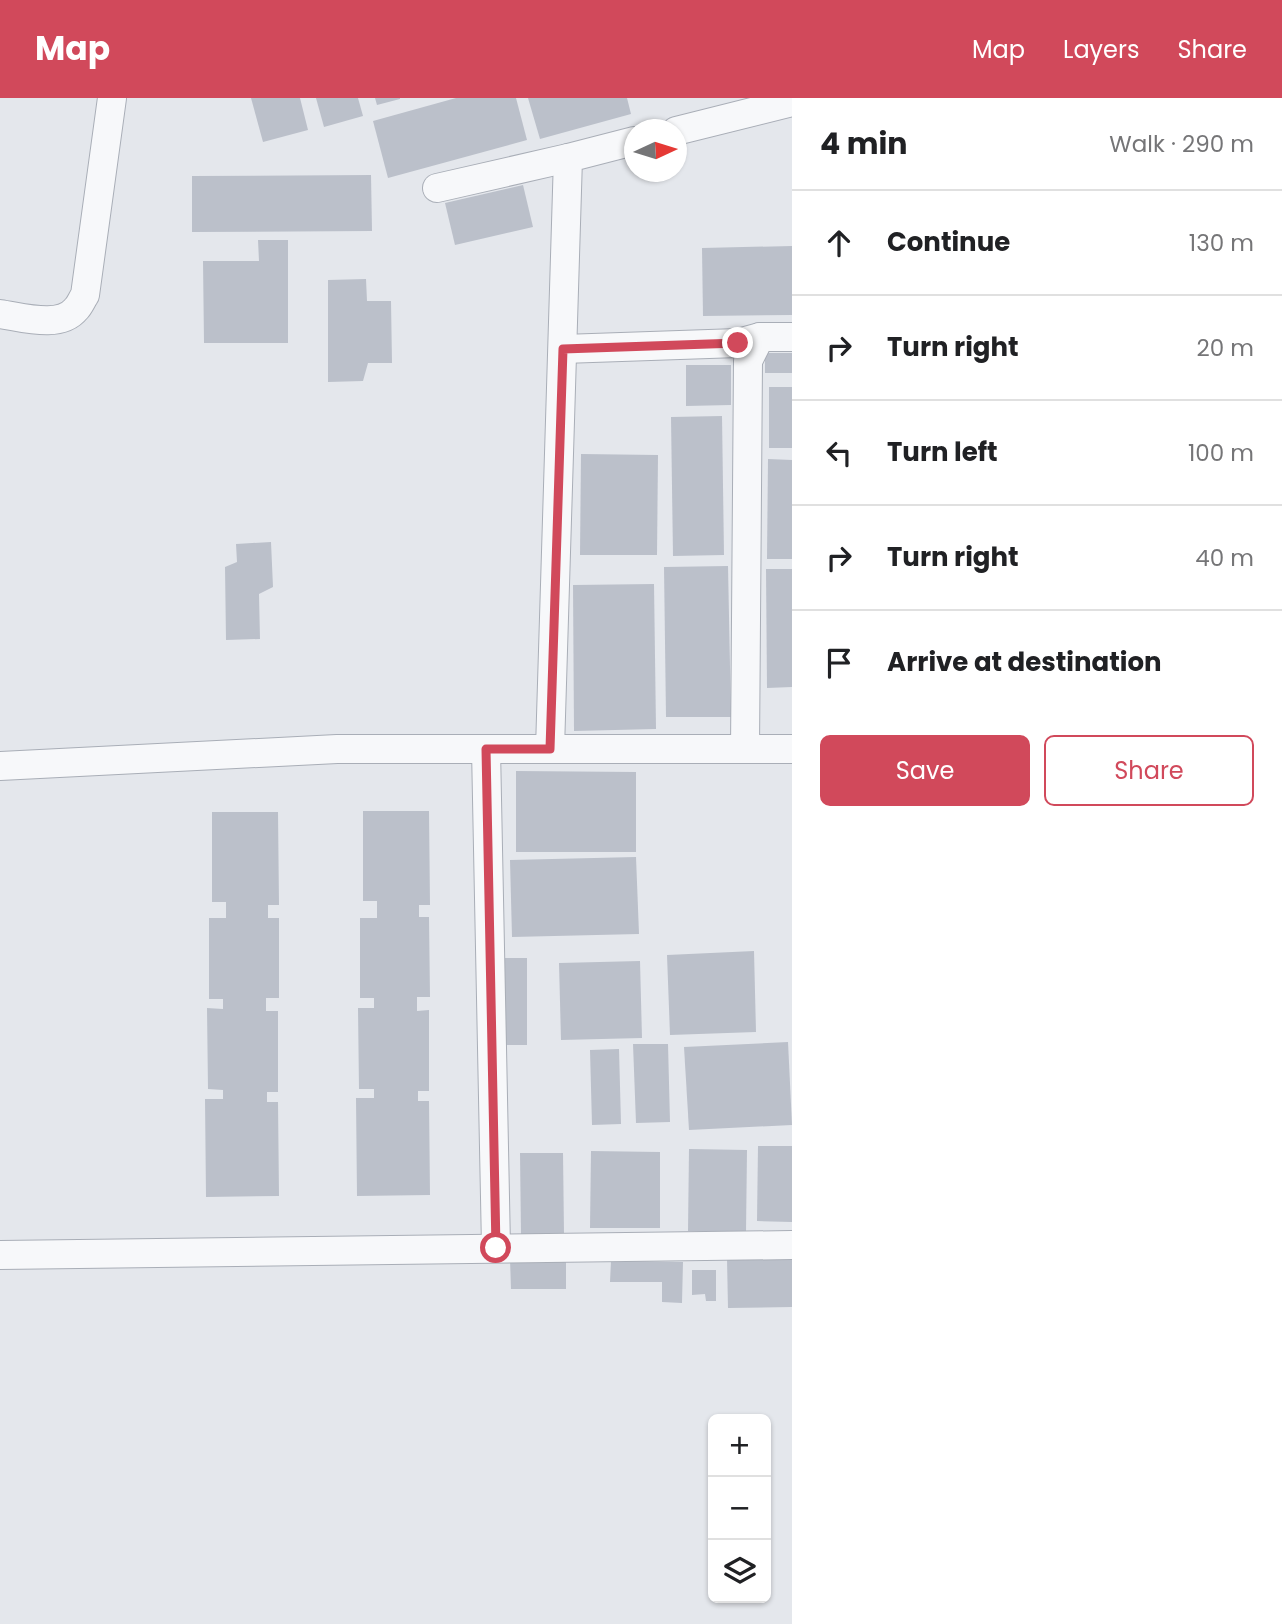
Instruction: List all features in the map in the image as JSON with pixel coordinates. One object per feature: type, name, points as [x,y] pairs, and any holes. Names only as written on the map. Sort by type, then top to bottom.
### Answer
[{"type":"street","points":[[0,314],[40,320],[58,319],[75,312],[85,295],[112,98]]},
{"type":"street","points":[[687,128],[792,102]]},
{"type":"street","points":[[437,188],[624,144]]},
{"type":"street","points":[[550,749],[568,158]]},
{"type":"street","points":[[563,349],[738,343],[760,337],[792,337]]},
{"type":"street","points":[[745,749],[748,361],[760,337]]},
{"type":"street","points":[[0,766],[337,749],[792,749]]},
{"type":"street","points":[[486,749],[496,1248]]},
{"type":"street","points":[[0,1255],[792,1245]]},
{"type":"building","points":[[251,98],[300,98],[308,130],[263,142]]},
{"type":"building","points":[[316,98],[358,98],[363,116],[324,127]]},
{"type":"building","points":[[375,98],[400,98],[400,99],[377,105]]},
{"type":"building","points":[[456,98],[516,98],[527,140],[388,178],[373,121]]},
{"type":"building","points":[[528,98],[627,98],[631,114],[540,139]]},
{"type":"building","points":[[371,175],[372,231],[192,232],[192,176]]},
{"type":"building","points":[[523,185],[533,227],[455,245],[445,203]]},
{"type":"building","points":[[258,240],[288,240],[288,343],[204,343],[203,261],[259,261]]},
{"type":"building","points":[[792,246],[792,315],[703,316],[702,248]]},
{"type":"building","points":[[366,279],[367,301],[391,301],[392,363],[368,363],[363,381],[328,382],[328,280]]},
{"type":"building","points":[[765,353],[792,353],[792,373],[765,373]]},
{"type":"building","points":[[686,365],[731,365],[731,405],[686,406]]},
{"type":"building","points":[[769,387],[792,387],[792,448],[769,448]]},
{"type":"building","points":[[722,416],[724,555],[673,556],[671,417]]},
{"type":"building","points":[[581,454],[658,455],[657,555],[580,555]]},
{"type":"building","points":[[768,459],[792,460],[792,559],[767,559]]},
{"type":"building","points":[[271,542],[273,587],[259,594],[260,639],[226,640],[225,567],[237,562],[236,544]]},
{"type":"building","points":[[728,566],[731,717],[666,717],[664,567]]},
{"type":"building","points":[[766,569],[792,569],[792,687],[767,688]]},
{"type":"building","points":[[654,584],[656,729],[574,731],[573,585]]},
{"type":"building","points":[[516,771],[636,772],[636,852],[516,852]]},
{"type":"building","points":[[363,811],[429,811],[430,905],[419,905],[419,917],[429,917],[430,997],[417,997],[417,1011],[429,1010],[429,1091],[418,1091],[418,1101],[429,1101],[430,1195],[357,1196],[356,1098],[374,1098],[374,1089],[359,1089],[358,1008],[374,1008],[374,998],[360,998],[360,918],[377,918],[377,901],[363,901]]},
{"type":"building","points":[[212,812],[278,812],[279,905],[268,905],[268,918],[279,918],[279,998],[266,998],[266,1011],[278,1011],[278,1092],[267,1092],[267,1102],[278,1102],[279,1196],[206,1197],[205,1099],[223,1099],[223,1090],[208,1089],[207,1008],[223,1009],[223,999],[209,999],[209,918],[226,918],[226,902],[212,902]]},
{"type":"building","points":[[636,857],[639,934],[512,937],[510,860]]},
{"type":"building","points":[[754,951],[756,1032],[670,1035],[667,955]]},
{"type":"building","points":[[497,958],[527,958],[527,1045],[497,1045]]},
{"type":"building","points":[[640,961],[642,1038],[561,1040],[559,963]]},
{"type":"building","points":[[788,1042],[792,1125],[689,1130],[684,1047]]},
{"type":"building","points":[[633,1044],[668,1044],[670,1122],[636,1123]]},
{"type":"building","points":[[619,1049],[621,1124],[592,1125],[590,1050]]},
{"type":"building","points":[[758,1146],[792,1146],[792,1222],[757,1221]]},
{"type":"building","points":[[689,1149],[747,1150],[746,1232],[688,1231]]},
{"type":"building","points":[[591,1151],[660,1152],[660,1228],[590,1228]]},
{"type":"building","points":[[520,1153],[563,1153],[564,1234],[521,1235]]},
{"type":"building","points":[[792,1257],[792,1307],[728,1308],[727,1258]]},
{"type":"building","points":[[510,1258],[566,1258],[566,1289],[511,1289]]},
{"type":"building","points":[[611,1261],[683,1262],[682,1303],[662,1302],[662,1282],[610,1282]]},
{"type":"building","points":[[692,1270],[716,1270],[716,1301],[706,1301],[705,1294],[692,1295]]},
{"type":"route","points":[[496,1248],[486,749],[550,749],[563,349],[738,343]]}]
